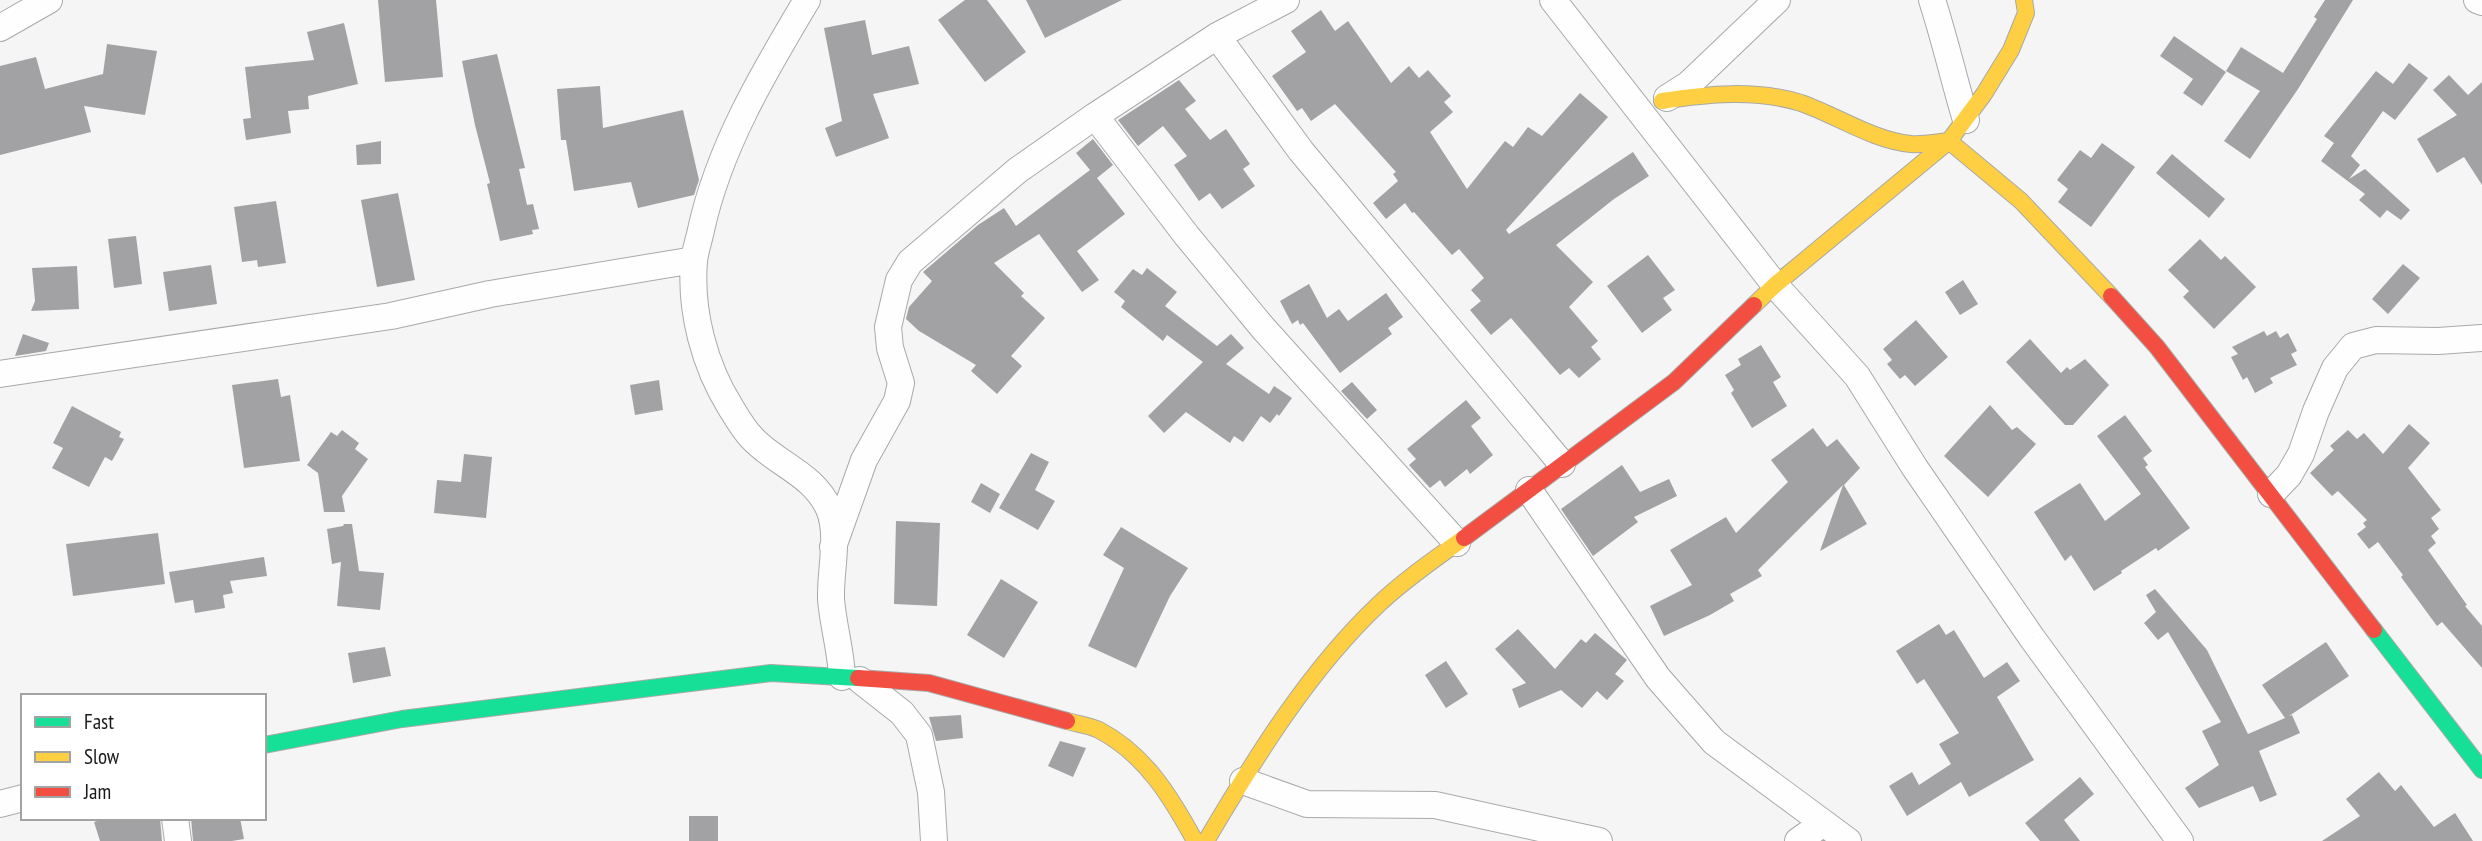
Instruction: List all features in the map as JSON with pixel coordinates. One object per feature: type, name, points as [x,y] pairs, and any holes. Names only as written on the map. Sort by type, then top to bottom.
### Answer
[{"type":"street","points":[[0,28],[49,0]]},
{"type":"street","points":[[807,0],[774,54],[731,141],[707,203],[694,260],[696,310],[709,365],[730,407],[752,438],[801,474],[819,492],[830,511],[833,547],[831,599],[851,678],[902,713],[919,735],[931,792],[934,841]]},
{"type":"street","points":[[833,547],[863,460],[897,401],[901,383],[890,348],[888,327],[899,280],[910,262],[1018,170],[1095,116],[1217,36],[1286,0]]},
{"type":"street","points":[[1553,0],[1775,285],[1857,376],[1915,468],[2032,638],[2179,841]]},
{"type":"street","points":[[1662,101],[1689,85],[1777,0]]},
{"type":"street","points":[[1932,0],[1966,120]]},
{"type":"street","points":[[2477,0],[2482,2]]},
{"type":"street","points":[[1206,841],[1313,676],[1351,632],[1381,603],[1457,543],[1674,382],[1775,285],[1949,141],[2008,58],[2024,24],[2028,2]]},
{"type":"street","points":[[1217,36],[1301,151],[1562,464]]},
{"type":"street","points":[[1635,107],[1703,94],[1732,93],[1787,99],[1879,135],[1911,144],[1949,141],[2021,201],[2157,347],[2482,770]]},
{"type":"street","points":[[1095,116],[1187,236],[1263,328],[1457,543]]},
{"type":"street","points":[[0,374],[391,316],[503,292],[694,260]]},
{"type":"street","points":[[2271,495],[2289,475],[2301,454],[2335,368],[2353,346],[2376,340],[2438,341],[2482,338]]},
{"type":"street","points":[[1529,489],[1658,678],[1714,742],[1848,841]]},
{"type":"street","points":[[266,745],[402,719],[771,673],[929,683],[1097,729],[1131,751],[1168,794],[1195,841]]},
{"type":"street","points":[[1243,781],[1307,804],[1435,805],[1599,841]]},
{"type":"street","points":[[0,804],[21,799]]},
{"type":"street","points":[[174,820],[178,841]]},
{"type":"street","points":[[1798,841],[1822,824]]},
{"type":"building","points":[[378,0],[436,0],[443,77],[385,82]]},
{"type":"building","points":[[965,0],[987,0],[1026,52],[985,82],[938,20]]},
{"type":"building","points":[[1026,0],[1122,0],[1045,38]]},
{"type":"building","points":[[2325,0],[2353,0],[2298,89],[2250,159],[2224,141],[2260,91],[2226,71],[2241,47],[2283,73],[2317,19],[2314,17]]},
{"type":"building","points":[[1321,10],[1335,31],[1348,21],[1391,83],[1409,66],[1419,78],[1428,70],[1451,96],[1444,102],[1453,112],[1430,132],[1467,189],[1505,141],[1513,147],[1528,127],[1542,136],[1580,93],[1608,117],[1506,230],[1509,234],[1633,152],[1649,176],[1614,199],[1556,245],[1593,282],[1569,307],[1598,341],[1591,347],[1601,359],[1579,378],[1569,368],[1560,375],[1511,318],[1491,335],[1470,310],[1481,301],[1471,290],[1484,278],[1459,249],[1452,255],[1405,203],[1386,219],[1373,203],[1398,181],[1393,174],[1396,172],[1335,104],[1311,121],[1302,108],[1297,111],[1272,76],[1306,52],[1291,31]]},
{"type":"building","points":[[865,20],[872,55],[909,46],[919,84],[873,94],[889,138],[836,157],[825,128],[842,121],[824,28]]},
{"type":"building","points":[[344,23],[358,84],[308,96],[309,109],[288,111],[291,133],[246,140],[243,119],[251,118],[245,67],[314,60],[307,32]]},
{"type":"building","points":[[2174,36],[2226,72],[2202,106],[2183,93],[2193,79],[2160,56]]},
{"type":"building","points":[[107,44],[157,51],[145,115],[84,106],[91,132],[0,155],[0,66],[36,57],[45,89],[103,74]]},
{"type":"building","points":[[497,54],[525,168],[519,169],[527,205],[533,204],[539,229],[532,230],[533,234],[500,241],[487,184],[490,183],[462,61]]},
{"type":"building","points":[[2409,63],[2428,78],[2395,120],[2383,111],[2351,156],[2360,165],[2349,179],[2365,169],[2410,210],[2401,220],[2387,210],[2380,218],[2359,200],[2365,194],[2321,161],[2334,143],[2324,136],[2376,71],[2393,84]]},
{"type":"building","points":[[2449,75],[2468,95],[2482,82],[2482,185],[2464,157],[2437,173],[2417,139],[2457,115],[2433,90]]},
{"type":"building","points":[[1179,80],[1196,101],[1185,109],[1210,140],[1226,129],[1250,164],[1243,169],[1255,186],[1222,209],[1210,193],[1199,201],[1174,165],[1187,156],[1163,126],[1138,146],[1118,120]]},
{"type":"building","points":[[600,86],[603,128],[683,110],[699,180],[694,195],[638,208],[631,182],[574,191],[566,140],[561,140],[557,89]]},
{"type":"building","points":[[1093,139],[1113,165],[1097,178],[1125,214],[1077,251],[1099,280],[1082,292],[1039,234],[994,263],[1024,293],[1021,296],[1045,318],[1011,356],[1022,366],[997,394],[971,371],[976,365],[919,331],[906,319],[909,307],[932,281],[923,272],[978,225],[1004,208],[1016,226],[1090,170],[1076,153]]},
{"type":"building","points":[[381,141],[381,164],[357,165],[356,145]]},
{"type":"building","points":[[2102,143],[2135,167],[2091,227],[2058,202],[2068,189],[2057,180],[2080,150],[2091,158]]},
{"type":"building","points":[[2172,154],[2225,199],[2209,218],[2156,173]]},
{"type":"building","points":[[398,193],[415,280],[377,287],[361,200]]},
{"type":"building","points":[[276,201],[286,263],[258,267],[257,260],[242,262],[234,207]]},
{"type":"building","points":[[136,236],[142,284],[114,288],[108,239]]},
{"type":"building","points":[[2200,239],[2221,260],[2225,256],[2256,287],[2214,329],[2183,297],[2189,291],[2168,270]]},
{"type":"building","points":[[1648,255],[1675,290],[1663,298],[1672,310],[1642,333],[1607,286]]},
{"type":"building","points":[[2403,264],[2420,278],[2388,314],[2372,299]]},
{"type":"building","points":[[211,265],[217,304],[169,311],[163,272]]},
{"type":"building","points":[[77,266],[79,309],[31,311],[35,301],[32,268]]},
{"type":"building","points":[[1147,268],[1177,292],[1165,306],[1217,346],[1231,334],[1244,348],[1226,364],[1269,394],[1274,386],[1292,398],[1279,416],[1277,414],[1270,423],[1261,416],[1243,442],[1234,436],[1230,443],[1186,412],[1164,433],[1148,416],[1203,362],[1167,335],[1163,341],[1121,307],[1125,301],[1114,292],[1133,269],[1142,275]]},
{"type":"building","points":[[1963,280],[1978,304],[1960,315],[1945,292]]},
{"type":"building","points":[[1309,284],[1327,318],[1339,309],[1348,321],[1386,293],[1403,317],[1388,328],[1392,334],[1340,373],[1303,323],[1300,325],[1298,320],[1292,324],[1280,301]]},
{"type":"building","points":[[1916,320],[1948,357],[1915,386],[1905,375],[1900,379],[1887,364],[1892,360],[1883,349]]},
{"type":"building","points":[[2264,331],[2267,336],[2276,331],[2280,338],[2288,333],[2297,351],[2291,354],[2297,365],[2270,378],[2273,383],[2255,393],[2247,377],[2243,380],[2231,357],[2238,354],[2232,347]]},
{"type":"building","points":[[23,334],[49,343],[46,351],[15,356]]},
{"type":"building","points":[[2030,339],[2061,373],[2067,367],[2070,370],[2085,359],[2109,385],[2073,425],[2065,425],[2006,362]]},
{"type":"building","points":[[1761,345],[1781,377],[1773,382],[1787,406],[1752,428],[1731,393],[1734,390],[1725,375],[1741,365],[1738,359]]},
{"type":"building","points":[[278,379],[281,397],[290,395],[300,461],[244,468],[232,385]]},
{"type":"building","points":[[659,380],[663,410],[635,415],[630,385]]},
{"type":"building","points":[[1352,382],[1377,410],[1367,419],[1341,391]]},
{"type":"building","points":[[1466,400],[1481,418],[1471,426],[1493,455],[1470,474],[1467,469],[1445,487],[1440,480],[1430,488],[1409,465],[1416,459],[1407,449]]},
{"type":"building","points":[[1990,405],[2012,430],[2017,427],[2036,444],[1988,497],[1944,456]]},
{"type":"building","points":[[72,406],[121,432],[119,437],[124,439],[112,461],[105,457],[89,487],[52,468],[63,448],[53,443]]},
{"type":"building","points":[[2125,415],[2152,451],[2143,458],[2148,465],[2145,467],[2190,528],[2094,591],[2071,555],[2065,561],[2034,512],[2080,483],[2105,521],[2141,494],[2097,436]]},
{"type":"building","points":[[2409,424],[2430,443],[2408,468],[2441,510],[2431,518],[2439,529],[2431,536],[2436,543],[2428,550],[2467,605],[2465,606],[2482,626],[2482,668],[2442,622],[2437,626],[2378,542],[2369,549],[2357,534],[2366,527],[2363,523],[2367,520],[2338,491],[2332,496],[2310,473],[2334,450],[2330,446],[2348,430],[2357,439],[2364,433],[2383,454]]},
{"type":"building","points":[[1813,428],[1827,447],[1837,439],[1860,468],[1844,485],[1867,524],[1820,551],[1843,485],[1758,570],[1762,576],[1730,594],[1734,601],[1664,636],[1650,606],[1692,585],[1670,550],[1726,517],[1736,533],[1788,482],[1771,460]]},
{"type":"building","points":[[342,430],[359,443],[355,449],[368,459],[342,496],[345,512],[324,512],[318,473],[307,465],[331,432],[337,436]]},
{"type":"building","points":[[1031,453],[1049,462],[1035,490],[1055,501],[1038,530],[999,508]]},
{"type":"building","points":[[464,454],[492,457],[486,518],[434,513],[437,480],[461,482]]},
{"type":"building","points":[[1622,465],[1640,492],[1669,479],[1677,496],[1634,517],[1638,522],[1593,556],[1561,509]]},
{"type":"building","points":[[981,483],[1000,494],[990,513],[971,502]]},
{"type":"building","points":[[896,521],[940,523],[937,606],[894,604]]},
{"type":"building","points":[[352,524],[359,571],[384,573],[380,610],[337,606],[341,562],[332,564],[327,529]]},
{"type":"building","points":[[1121,527],[1188,568],[1170,596],[1136,668],[1088,646],[1124,568],[1103,555]]},
{"type":"building","points":[[158,533],[165,584],[73,596],[66,544]]},
{"type":"building","points":[[264,557],[267,576],[230,581],[233,593],[223,595],[225,608],[195,613],[193,600],[175,603],[169,572]]},
{"type":"building","points":[[1001,579],[1038,602],[1004,658],[967,635]]},
{"type":"building","points":[[2155,589],[2207,650],[2248,734],[2285,718],[2262,685],[2326,642],[2349,676],[2289,716],[2292,715],[2300,733],[2259,751],[2277,795],[2260,802],[2253,786],[2199,808],[2185,788],[2219,765],[2202,731],[2221,722],[2168,632],[2158,640],[2144,623],[2156,612],[2146,595]]},
{"type":"building","points":[[1939,624],[1946,635],[1954,630],[1984,678],[2007,662],[2020,681],[1997,697],[2034,760],[1969,797],[1961,782],[1907,816],[1889,786],[1912,772],[1919,785],[1951,764],[1939,744],[1959,733],[1924,679],[1917,684],[1896,651]]},
{"type":"building","points":[[1518,629],[1555,669],[1581,639],[1586,643],[1595,633],[1627,660],[1615,674],[1624,681],[1607,700],[1597,691],[1582,708],[1561,690],[1519,708],[1512,689],[1526,683],[1495,649]]},
{"type":"building","points":[[385,647],[391,676],[353,683],[348,653]]},
{"type":"building","points":[[1446,661],[1468,694],[1446,708],[1425,675]]},
{"type":"building","points":[[961,715],[963,738],[936,741],[929,717]]},
{"type":"building","points":[[1060,741],[1086,748],[1073,777],[1048,766]]},
{"type":"building","points":[[2379,772],[2395,791],[2401,785],[2434,827],[2455,813],[2473,841],[2322,841],[2360,816],[2346,799]]},
{"type":"building","points":[[2080,777],[2094,794],[2064,820],[2080,841],[2040,841],[2025,823]]},
{"type":"building","points":[[689,816],[718,816],[718,841],[689,841]]},
{"type":"building","points":[[160,820],[162,841],[100,841],[94,822]]},
{"type":"building","points":[[191,820],[240,820],[244,839],[193,841]]},
{"type":"traffic: fast","points":[[2374,630],[2482,770]]},
{"type":"traffic: fast","points":[[266,745],[402,719],[771,673],[858,678]]},
{"type":"traffic: slow","points":[[1754,305],[1949,141],[1984,94],[2011,50],[2026,13],[2024,0]]},
{"type":"traffic: slow","points":[[1662,101],[1714,95],[1767,96],[1801,103],[1869,133],[1897,142],[1916,144],[1949,141],[2021,201],[2111,296]]},
{"type":"traffic: slow","points":[[1206,841],[1264,747],[1329,657],[1389,595],[1464,538]]},
{"type":"traffic: slow","points":[[1067,721],[1099,730],[1130,751],[1166,793],[1195,841]]},
{"type":"traffic: jam","points":[[2111,296],[2157,347],[2374,630]]},
{"type":"traffic: jam","points":[[1464,538],[1674,382],[1754,305]]},
{"type":"traffic: jam","points":[[858,678],[929,683],[1067,721]]}]
